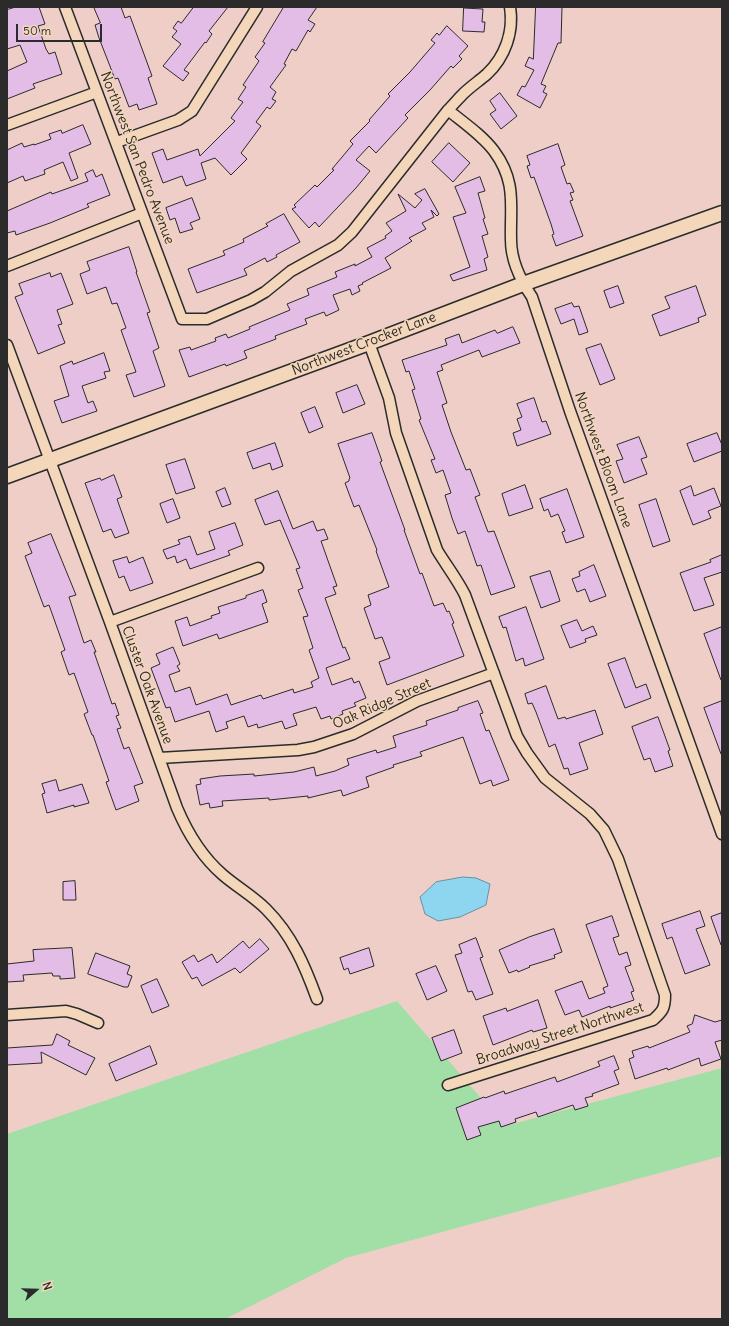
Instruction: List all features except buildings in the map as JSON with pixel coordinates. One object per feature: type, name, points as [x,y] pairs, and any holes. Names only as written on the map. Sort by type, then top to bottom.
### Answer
[{"type":"street","name":"Northwest San Pedro Avenue","points":[[65,7],[117,142],[182,319],[207,319],[251,300],[265,292],[291,271],[338,245],[352,232],[448,110]]},
{"type":"street","points":[[117,142],[178,120],[192,111],[257,7]]},
{"type":"street","points":[[448,110],[496,64],[505,49],[511,30],[510,7]]},
{"type":"street","points":[[7,125],[97,92]]},
{"type":"street","name":"Northwest Bloom Lane","points":[[448,110],[487,143],[495,152],[507,177],[512,202],[510,241],[513,255],[523,284],[532,297],[573,418],[722,834]]},
{"type":"street","points":[[7,266],[142,213]]},
{"type":"street","name":"Northwest Crocker Lane","points":[[7,476],[523,284],[722,213]]},
{"type":"street","points":[[369,342],[389,398],[396,433],[437,550],[458,580],[465,595],[494,673]]},
{"type":"street","name":"Cluster Oak Avenue","points":[[7,345],[110,622],[177,808],[186,828],[196,845],[214,866],[261,904],[279,924],[293,943],[304,963],[317,999]]},
{"type":"street","points":[[110,622],[258,568]]},
{"type":"street","name":"Oak Ridge Street","points":[[159,758],[298,750],[314,747],[354,734],[417,701],[494,673]]},
{"type":"street","name":"Broadway Street Northwest","points":[[448,1085],[653,1020],[662,1012],[665,1004],[665,995],[618,859],[604,830],[590,814],[544,778],[517,736],[494,673]]},
{"type":"street","points":[[7,1016],[66,1011],[98,1023]]},
{"type":"green space","points":[[397,1001],[505,1126],[722,1068],[722,1156],[346,1258],[225,1319],[7,1319],[7,1134]]},
{"type":"water","points":[[463,877],[476,878],[490,884],[486,905],[460,917],[438,921],[425,914],[420,897],[436,882]]}]
